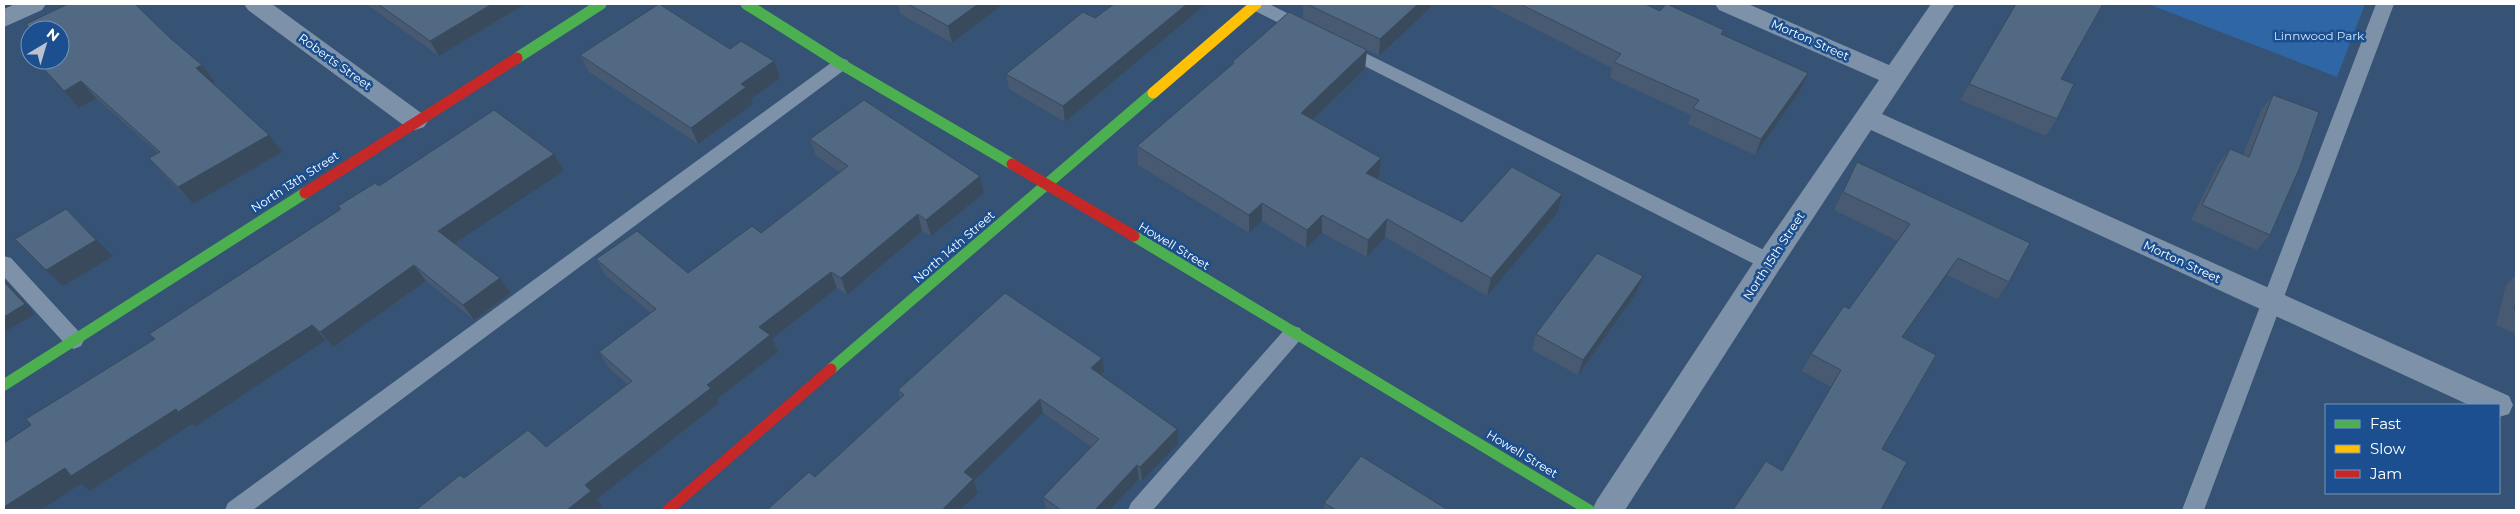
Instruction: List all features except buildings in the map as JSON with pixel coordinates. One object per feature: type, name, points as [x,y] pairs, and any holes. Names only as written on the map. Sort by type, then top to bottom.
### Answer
[{"type":"street","points":[[4,19],[34,4]]},
{"type":"street","name":"Roberts Street","points":[[256,4],[415,121]]},
{"type":"street","name":"North 13th Street","points":[[4,385],[601,4]]},
{"type":"street","name":"Howell Street","points":[[746,4],[841,64],[1048,185],[1293,334],[1589,510]]},
{"type":"street","name":"North 14th Street","points":[[668,510],[1048,185],[1255,4]]},
{"type":"street","name":"Morton Street","points":[[1727,4],[1893,76]]},
{"type":"street","name":"North 15th Street","points":[[1608,510],[1893,76],[1943,4]]},
{"type":"street","name":"Morton Street","points":[[1866,117],[2272,304],[2496,404]]},
{"type":"street","name":"Morton Street","points":[[2500,406],[2516,414]]},
{"type":"lane","points":[[1255,4],[1770,262]]},
{"type":"lane","points":[[2193,510],[2385,4]]},
{"type":"lane","points":[[236,510],[841,64]]},
{"type":"lane","points":[[4,264],[74,340]]},
{"type":"lane","points":[[1139,510],[1293,334]]},
{"type":"green space","name":"Linnwood Park","points":[[2148,4],[2365,4],[2337,77]]},
{"type":"traffic: fast","points":[[517,58],[601,4]]},
{"type":"traffic: fast","points":[[746,4],[841,64],[1012,164]]},
{"type":"traffic: fast","points":[[831,369],[1153,93]]},
{"type":"traffic: fast","points":[[4,385],[305,193]]},
{"type":"traffic: fast","points":[[1134,236],[1589,510]]},
{"type":"traffic: slow","points":[[1153,93],[1256,4]]},
{"type":"traffic: jam","points":[[305,193],[517,58]]},
{"type":"traffic: jam","points":[[1012,164],[1134,236]]},
{"type":"traffic: jam","points":[[668,510],[831,369]]}]
